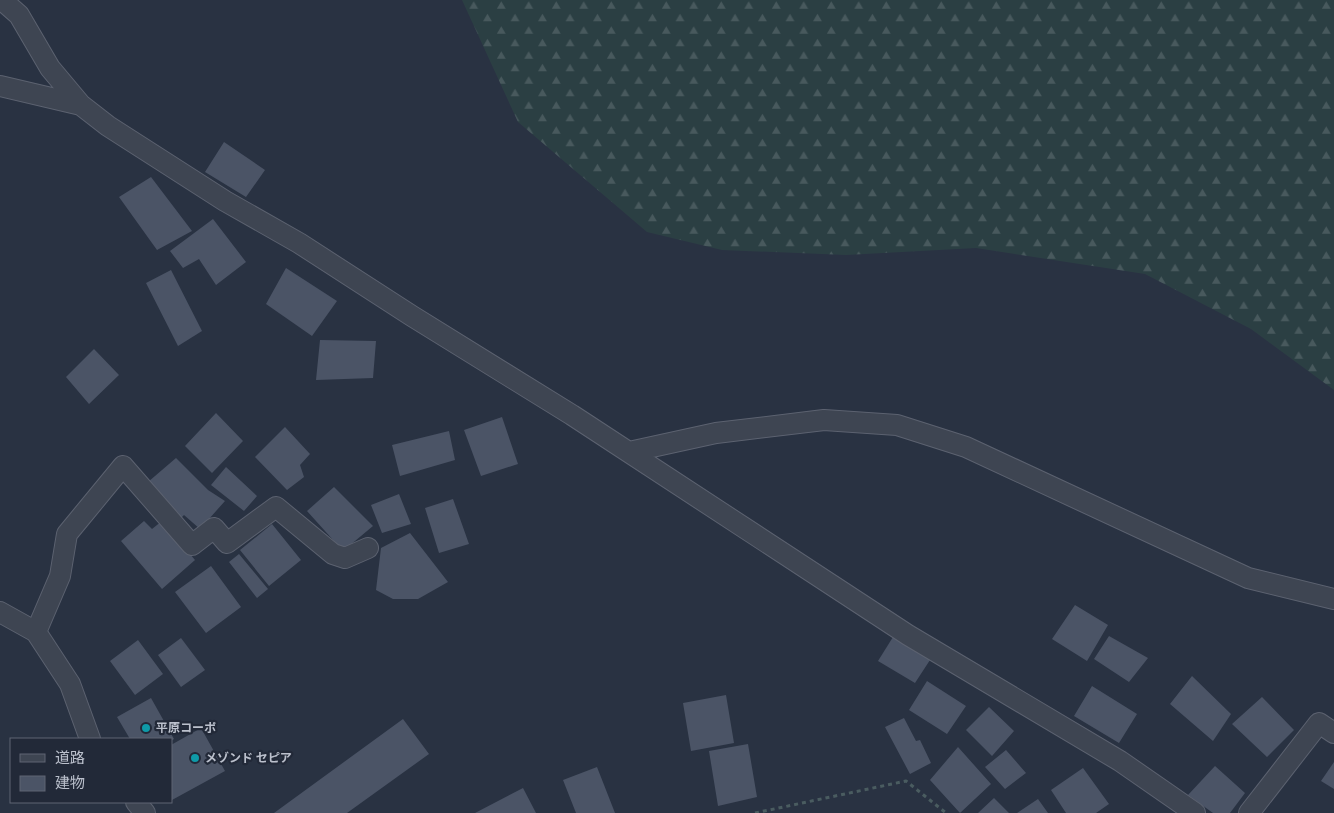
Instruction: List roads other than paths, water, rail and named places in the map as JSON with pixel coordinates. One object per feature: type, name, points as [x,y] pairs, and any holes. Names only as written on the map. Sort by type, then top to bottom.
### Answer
[{"type":"street","points":[[2,0],[19,15],[50,68],[81,105],[108,126],[225,200],[299,243],[630,452],[908,635],[1120,761],[1195,813]]},
{"type":"street","points":[[0,86],[81,105]]},
{"type":"street","points":[[630,452],[716,433],[824,420],[896,426],[966,447],[1248,578],[1334,600]]},
{"type":"street","points":[[36,632],[60,576],[67,534],[123,466],[192,545],[214,528],[227,543],[276,507],[333,554],[345,558],[368,548]]},
{"type":"street","points":[[0,612],[36,632],[70,684],[90,738]]},
{"type":"street","points":[[1249,813],[1319,723],[1334,733]]},
{"type":"street","points":[[137,803],[146,813]]},
{"type":"place","name":"平原コーポ","points":[[146,728]]},
{"type":"place","name":"メゾンド セピア","points":[[195,758]]}]
